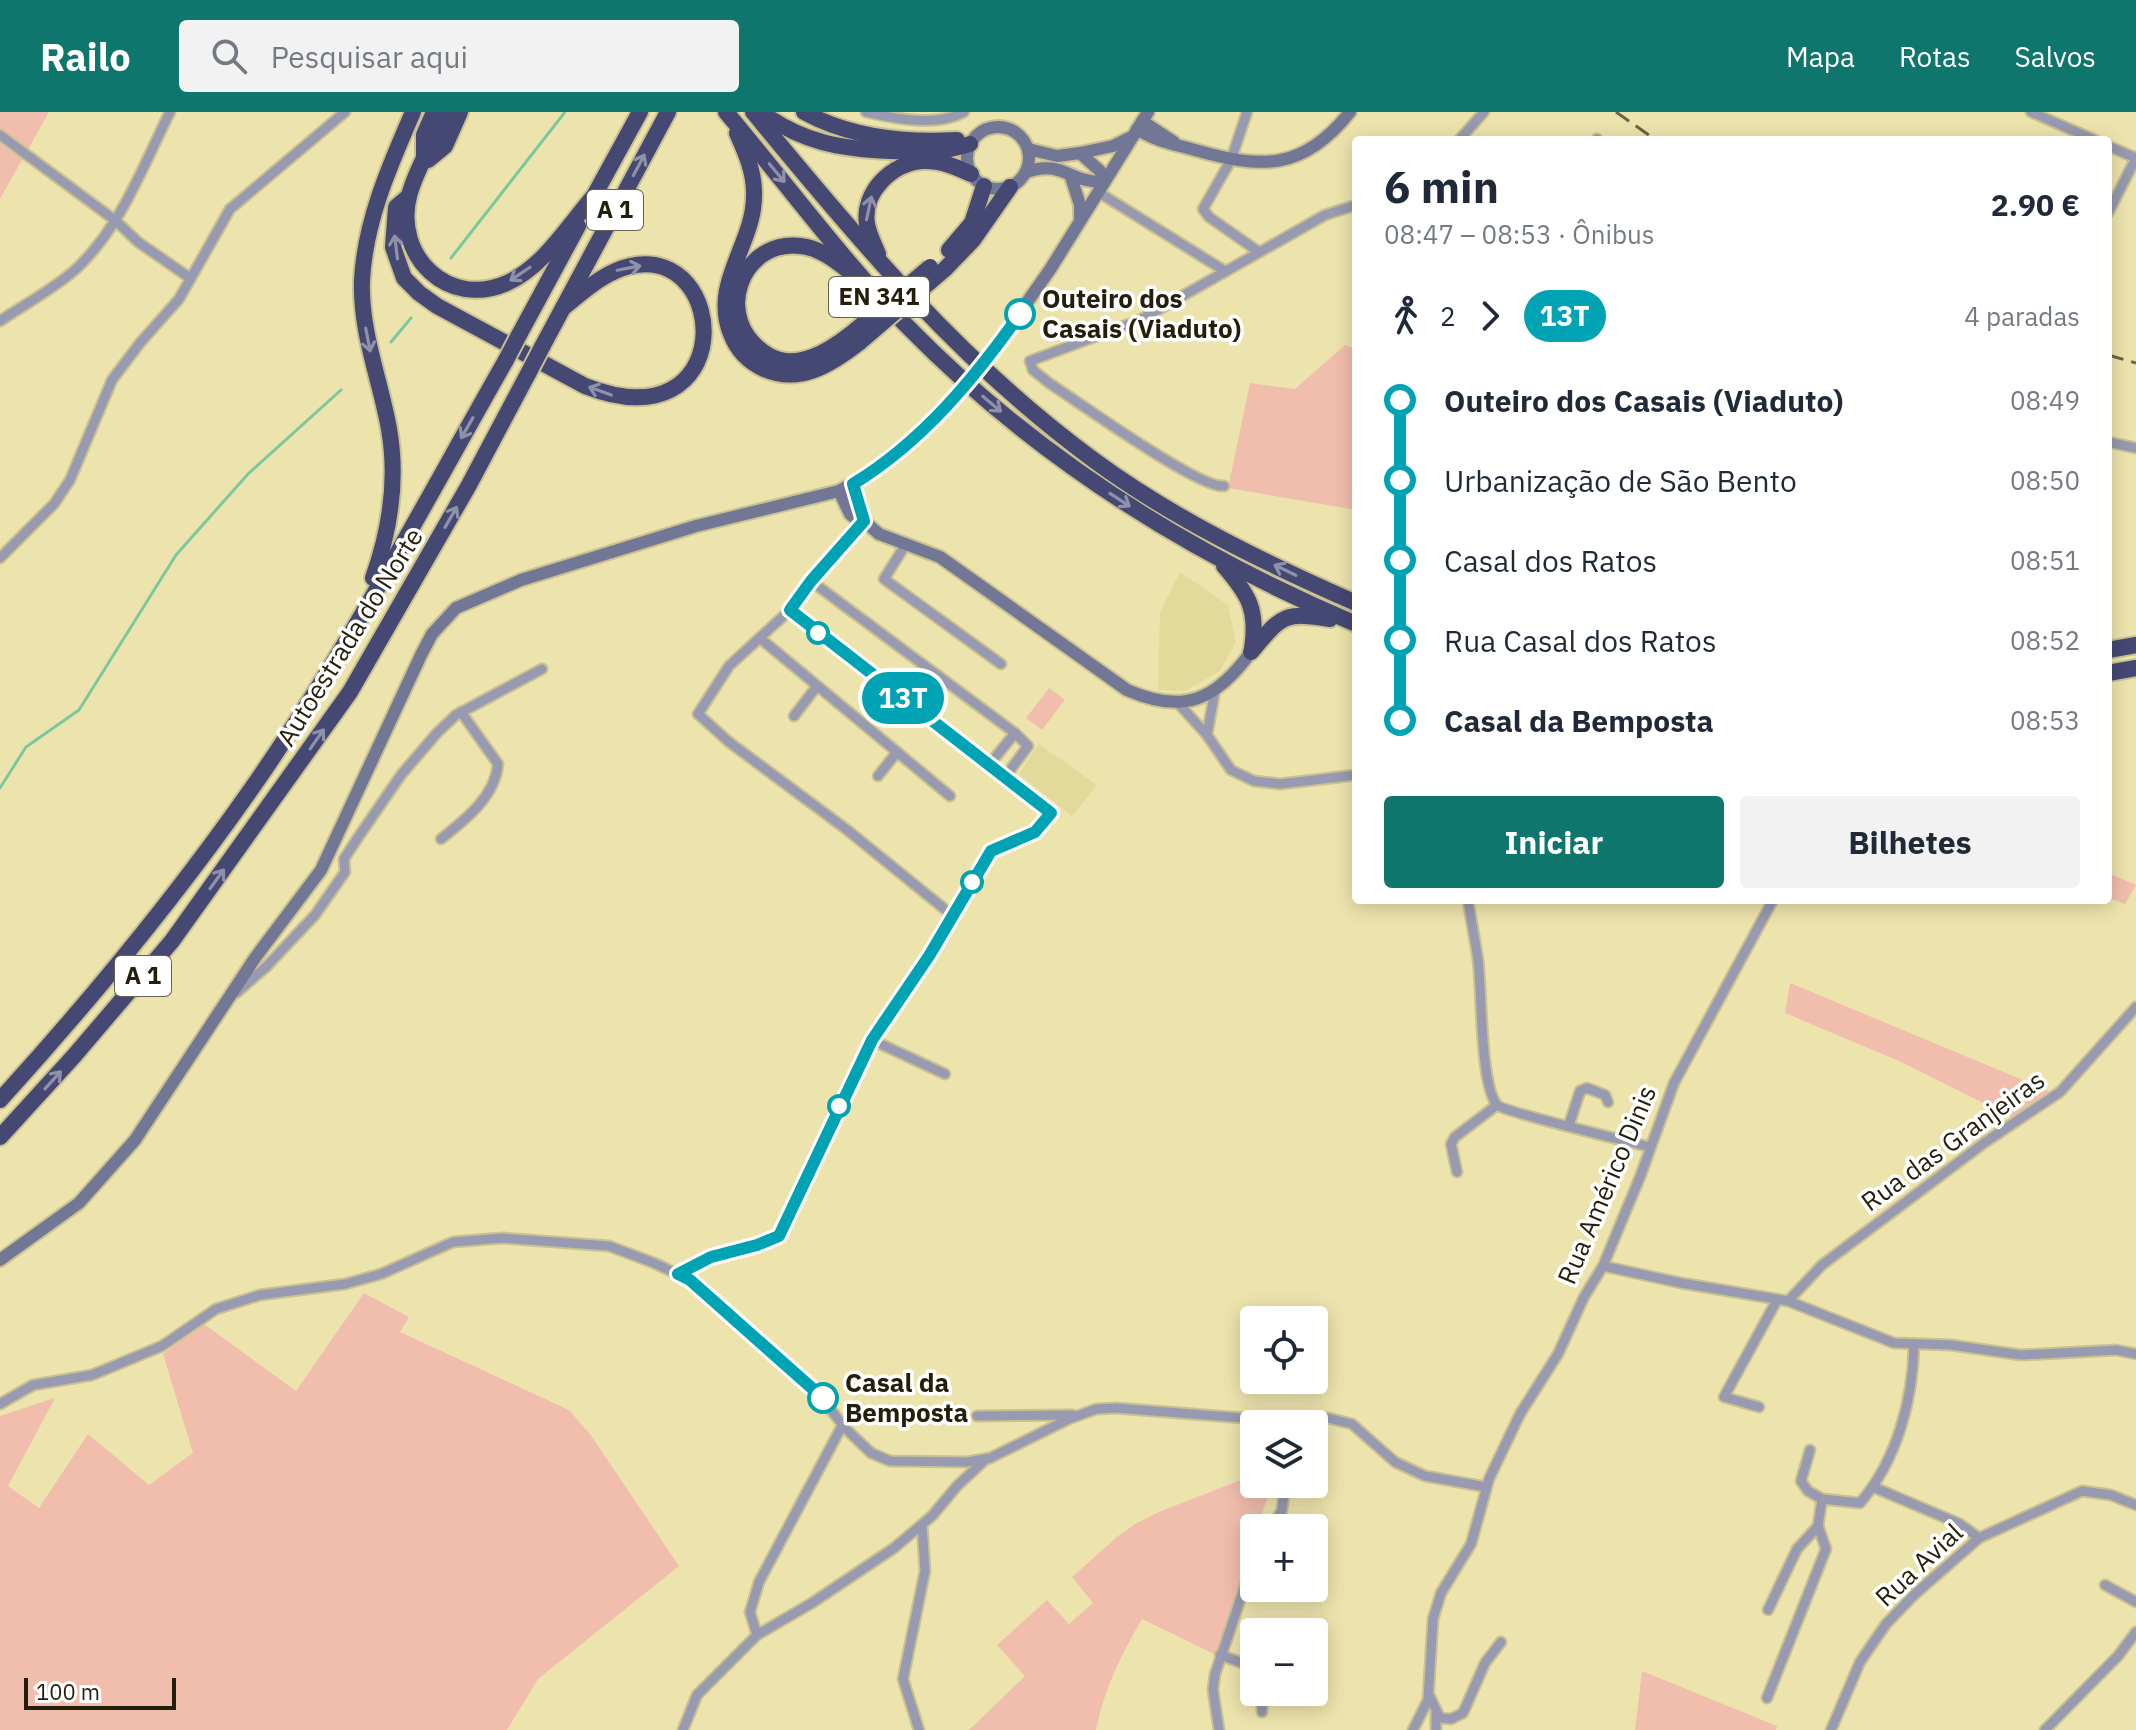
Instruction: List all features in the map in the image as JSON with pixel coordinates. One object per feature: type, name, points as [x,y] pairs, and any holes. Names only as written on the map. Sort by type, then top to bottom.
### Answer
[{"type":"highway","points":[[397,150],[396,123],[401,112]]},
{"type":"highway","points":[[357,621],[381,556],[390,518],[393,462],[389,428],[363,310],[362,281],[369,236],[413,112]]},
{"type":"highway","points":[[397,150],[417,132],[425,112]]},
{"type":"highway","points":[[423,164],[424,135],[434,112]]},
{"type":"highway","points":[[447,112],[409,196],[410,240],[422,264],[447,284],[466,289],[485,289],[507,283],[542,257],[593,197]]},
{"type":"highway","points":[[423,164],[445,146],[460,112]]},
{"type":"highway","name":"Autoestrada do Norte","points":[[0,1100],[150,925],[252,788],[357,621],[506,360],[640,112]]},
{"type":"highway","name":"Autoestrada do Norte","points":[[0,1137],[172,941],[350,692],[469,485],[668,112]]},
{"type":"highway","name":"EN 341","points":[[753,112],[894,279],[972,359],[1033,413],[1097,463],[1181,515],[1251,553],[1352,601]]},
{"type":"highway","points":[[761,112],[794,133],[835,147],[936,152],[972,141]]},
{"type":"highway","points":[[804,112],[847,131],[872,136],[972,141]]},
{"type":"highway","points":[[727,113],[745,150],[754,192],[748,231],[730,273],[724,300],[725,320],[743,355],[757,366],[772,372],[790,375],[809,373],[827,365],[973,240],[1010,187]]},
{"type":"highway","name":"EN 341","points":[[727,113],[877,294],[961,377],[1056,456],[1123,502],[1217,559],[1286,594],[1352,622]]},
{"type":"highway","points":[[894,279],[877,252],[866,222],[872,194],[895,169],[922,161],[951,165],[977,180],[972,223],[941,265]]},
{"type":"highway","points":[[409,196],[396,207],[393,247],[404,278],[437,306],[585,386],[611,396],[635,399],[656,397],[675,388],[690,373],[701,355],[706,337],[699,301],[689,286],[656,266],[632,265],[613,272],[563,308]]},
{"type":"highway","points":[[856,338],[804,360],[773,358],[744,335],[737,317],[737,295],[743,278],[752,264],[767,253],[784,247],[801,246],[819,251],[838,262],[877,294]]},
{"type":"highway","points":[[1217,559],[1241,586],[1253,608],[1255,628],[1251,652]]},
{"type":"highway","points":[[1251,652],[1276,622],[1291,616],[1352,623]]},
{"type":"highway","points":[[2112,649],[2136,645]]},
{"type":"highway","points":[[2112,672],[2136,668]]},
{"type":"main road","points":[[1156,112],[1162,137]]},
{"type":"main road","points":[[1140,125],[1176,144],[1236,161],[1275,162],[1294,157],[1325,140],[1350,112]]},
{"type":"main road","points":[[1028,149],[1057,156],[1113,146],[1140,125]]},
{"type":"main road","points":[[0,1260],[79,1203],[135,1140],[255,958],[311,885],[332,850],[432,634],[456,608],[521,580],[655,538],[839,491],[853,484],[919,434],[969,382],[1051,268],[1140,125]]},
{"type":"main road","points":[[1026,172],[1030,157],[1017,133],[1009,129],[990,128],[972,141],[967,165],[977,180],[992,189],[1010,187],[1026,172],[1052,166],[1066,171],[1080,205],[1080,220]]},
{"type":"main road","points":[[1125,149],[1162,137]]},
{"type":"main road","points":[[1080,153],[1100,171],[1101,187]]},
{"type":"main road","points":[[1071,177],[1101,187]]},
{"type":"main road","points":[[853,484],[864,521]]},
{"type":"main road","points":[[839,491],[850,514],[879,534],[946,561],[1127,690],[1150,700],[1177,702],[1204,697],[1235,674],[1251,652]]},
{"type":"street","points":[[0,321],[74,271],[97,247],[116,221],[170,112]]},
{"type":"street","points":[[0,558],[54,504],[70,480],[112,380],[179,299],[230,209],[345,112]]},
{"type":"street","points":[[866,112],[916,121],[952,117],[964,112]]},
{"type":"street","points":[[1247,112],[1236,161],[1203,209],[1209,217],[1259,252]]},
{"type":"street","points":[[1463,136],[1484,112]]},
{"type":"street","points":[[2031,112],[2086,136]]},
{"type":"street","points":[[0,135],[116,221],[138,242],[190,278]]},
{"type":"street","points":[[2112,148],[2136,158],[2112,205]]},
{"type":"street","points":[[1101,187],[1225,271]]},
{"type":"street","points":[[1224,486],[1208,484],[1169,461],[1049,383],[1033,370],[1030,362],[1140,320],[1325,215],[1352,206]]},
{"type":"street","points":[[2112,443],[2136,448]]},
{"type":"street","points":[[864,521],[790,610],[729,666],[698,714],[729,742],[846,829],[952,915]]},
{"type":"street","points":[[906,544],[884,579],[1001,664]]},
{"type":"street","points":[[811,581],[1015,733],[1028,746],[1005,777]]},
{"type":"street","points":[[678,1274],[711,1257],[779,1236],[872,1040],[929,956],[991,851],[1035,832],[1051,813],[790,610]]},
{"type":"street","points":[[761,639],[950,796]]},
{"type":"street","points":[[223,1007],[315,915],[345,872],[344,859],[401,775],[437,733],[461,712],[542,669]]},
{"type":"street","points":[[794,716],[817,686]]},
{"type":"street","points":[[1207,735],[1215,690]]},
{"type":"street","points":[[1177,702],[1207,735],[1231,770],[1254,781],[1280,784],[1352,775]]},
{"type":"street","points":[[441,839],[487,796],[497,777],[498,764],[461,712]]},
{"type":"street","points":[[1192,719],[1202,720],[1210,712]]},
{"type":"street","points":[[989,765],[1015,733]]},
{"type":"street","points":[[878,776],[897,752]]},
{"type":"street","points":[[332,850],[344,859]]},
{"type":"street","points":[[1469,904],[1478,962],[1488,1084],[1497,1105],[1511,1113],[1650,1147]]},
{"type":"street","name":"Rua Américo Dinis","points":[[1429,1695],[1433,1619],[1441,1593],[1471,1544],[1480,1520],[1486,1487],[1520,1414],[1558,1354],[1584,1297],[1603,1266],[1674,1083],[1771,904]]},
{"type":"street","name":"Rua das Granjeiras","points":[[1759,1407],[1724,1397],[1783,1301],[1822,1265],[1984,1143],[2060,1092],[2136,1007]]},
{"type":"street","points":[[872,1040],[945,1074]]},
{"type":"street","points":[[1569,1125],[1577,1096],[1585,1089],[1605,1095],[1608,1102]]},
{"type":"street","points":[[1457,1172],[1451,1144],[1455,1137],[1497,1105]]},
{"type":"street","points":[[0,1404],[33,1385],[92,1375],[162,1346],[216,1309],[260,1295],[345,1284],[381,1274],[453,1242],[502,1238],[609,1246],[690,1280],[816,1391],[871,1453],[890,1461],[967,1462],[988,1458],[1096,1409],[1240,1418]]},
{"type":"street","points":[[1603,1266],[1783,1301],[1894,1343],[1951,1345],[2021,1355],[2116,1350],[2136,1354]]},
{"type":"street","points":[[1810,1450],[1801,1481],[1808,1491],[1822,1499],[1860,1503],[1873,1487],[1895,1446],[1914,1375],[1914,1344]]},
{"type":"street","points":[[977,1416],[1084,1414]]},
{"type":"street","points":[[1328,1418],[1352,1424],[1395,1462],[1425,1476],[1459,1485],[1486,1487]]},
{"type":"street","points":[[757,1635],[750,1612],[759,1582],[843,1424]]},
{"type":"street","points":[[683,1730],[697,1695],[757,1635],[894,1548],[922,1525],[957,1486],[988,1458]]},
{"type":"street","points":[[1873,1487],[1960,1524],[1979,1538]]},
{"type":"street","name":"Rua Avial","points":[[1831,1730],[1860,1662],[1886,1624],[1979,1538],[2082,1491],[2111,1495],[2136,1505]]},
{"type":"street","points":[[1767,1698],[1826,1549],[1818,1526],[1822,1499]]},
{"type":"street","points":[[919,1730],[903,1679],[925,1571],[922,1525]]},
{"type":"street","points":[[1768,1610],[1797,1549],[1818,1526]]},
{"type":"street","points":[[2105,1585],[2136,1602]]},
{"type":"street","points":[[1219,1730],[1213,1690],[1220,1655],[1240,1599]]},
{"type":"street","points":[[2045,1730],[2118,1656],[2136,1632]]},
{"type":"street","points":[[1429,1695],[1440,1718],[1451,1719],[1463,1713],[1485,1663],[1501,1642]]},
{"type":"street","points":[[1220,1655],[1240,1662]]},
{"type":"street","points":[[1413,1730],[1429,1695]]},
{"type":"street","points":[[1262,1706],[1262,1712]]},
{"type":"street","points":[[1436,1713],[1436,1730]]},
{"type":"shaded area","points":[[0,112],[49,112],[0,199]]},
{"type":"shaded area","points":[[1345,345],[1352,348],[1352,509],[1228,488],[1250,383],[1295,389]]},
{"type":"shaded area","points":[[1180,572],[1228,605],[1236,642],[1220,671],[1185,691],[1158,690],[1160,612]]},
{"type":"shaded area","points":[[1049,688],[1065,700],[1042,730],[1026,718]]},
{"type":"shaded area","points":[[1039,744],[1097,785],[1072,816],[1019,774]]},
{"type":"shaded area","points":[[2112,875],[2136,885],[2125,904],[2112,899]]},
{"type":"shaded area","points":[[1790,983],[2049,1091],[2011,1117],[1899,1061],[1785,1013]]},
{"type":"shaded area","points":[[364,1293],[409,1317],[400,1332],[569,1410],[590,1434],[679,1566],[538,1679],[507,1730],[0,1730],[0,1416],[55,1398],[8,1486],[39,1508],[88,1434],[149,1485],[193,1453],[163,1354],[204,1324],[296,1391]]},
{"type":"shaded area","points":[[1240,1480],[1240,1498],[1267,1498],[1262,1514],[1240,1514],[1240,1582],[1216,1655],[1142,1619],[1114,1673],[1096,1730],[969,1730],[1025,1676],[997,1645],[1047,1600],[1069,1624],[1093,1603],[1072,1577],[1118,1536],[1161,1511]]},
{"type":"shaded area","points":[[1642,1671],[1777,1726],[1776,1730],[1635,1730]]},
{"type":"waterway","points":[[451,258],[565,112]]},
{"type":"waterway","points":[[391,342],[411,318]]},
{"type":"waterway","points":[[0,788],[26,747],[79,710],[176,555],[248,474],[341,390]]},
{"type":"railway","points":[[1616,112],[1650,136]]},
{"type":"railway","points":[[2112,356],[2136,363]]},
{"type":"bus line","name":"13T","points":[[823,1398],[690,1280],[678,1274],[711,1257],[779,1236],[872,1040],[929,956],[991,851],[1035,832],[1051,813],[790,610],[864,521],[853,484],[919,434],[945,408],[969,382],[1020,314]]},
{"type":"place","name":"Outeiro dos Casais (Viaduto)","points":[[1020,314]]},
{"type":"place","name":"Casal da Bemposta","points":[[823,1398]]}]
